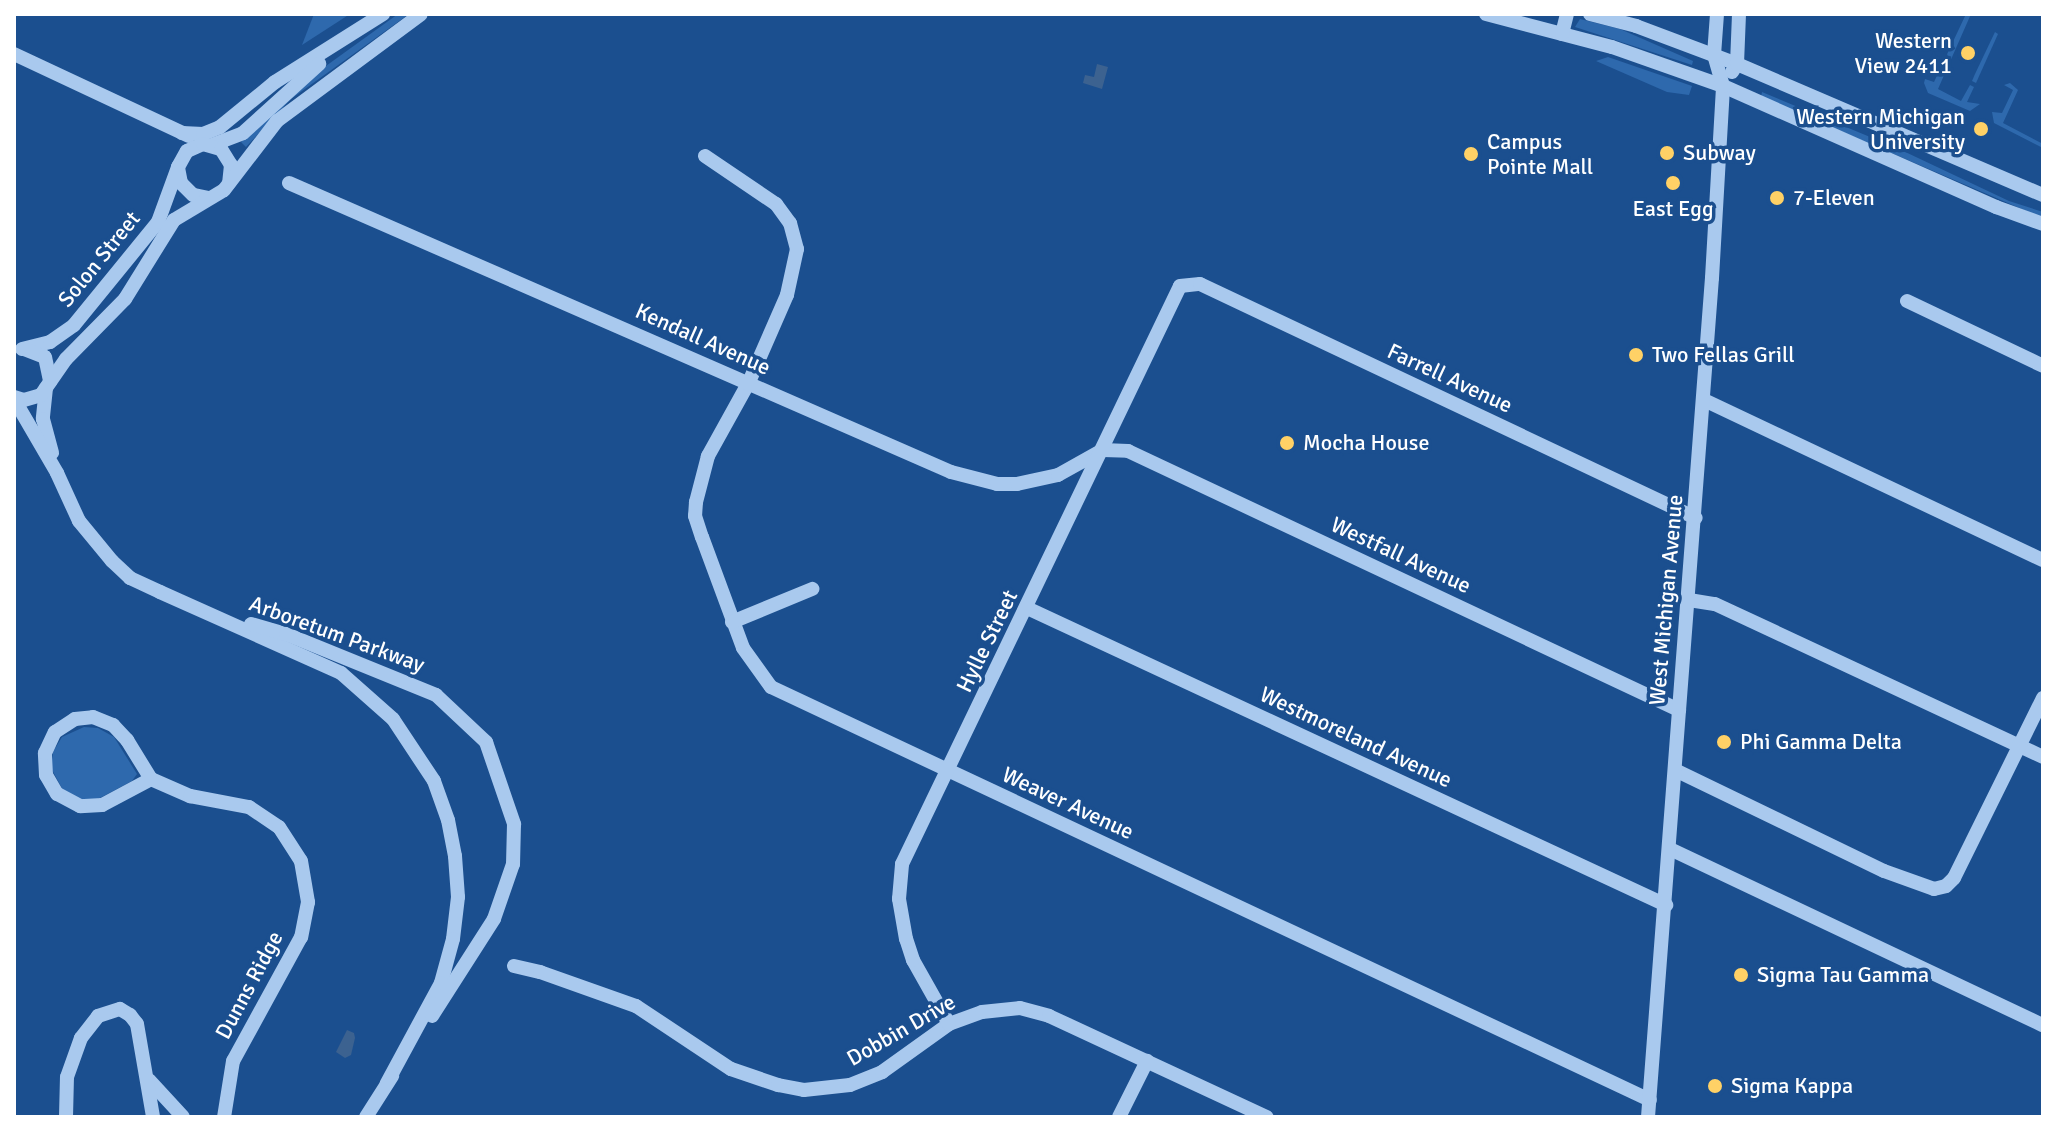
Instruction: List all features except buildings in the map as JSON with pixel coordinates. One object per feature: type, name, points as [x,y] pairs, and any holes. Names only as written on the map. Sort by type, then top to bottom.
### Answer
[{"type":"street","points":[[182,133],[203,134],[220,127],[275,82],[384,14]]},
{"type":"street","points":[[384,14],[306,73],[243,133],[187,151],[178,167],[186,190],[209,198],[229,183],[277,121],[421,14]]},
{"type":"street","points":[[1486,14],[1562,34],[1723,86],[1996,207],[2043,224]]},
{"type":"street","points":[[1562,34],[1567,14]]},
{"type":"street","points":[[1590,14],[1636,26],[1737,64],[2043,195]]},
{"type":"street","name":"West Michigan Avenue","points":[[1648,1117],[1704,400],[1723,86],[1714,55],[1717,14]]},
{"type":"street","points":[[1737,64],[1739,14]]},
{"type":"street","points":[[14,54],[227,156],[231,165],[229,183]]},
{"type":"street","name":"West Michigan Avenue","points":[[1723,86],[1737,64]]},
{"type":"street","name":"Weaver Avenue","points":[[705,156],[776,204],[785,213],[794,235],[794,275],[749,382],[708,456],[695,516],[732,622],[752,664],[771,687],[1650,1100]]},
{"type":"street","name":"Solon Street","points":[[18,350],[50,342],[74,325],[148,236],[166,205],[178,167]]},
{"type":"street","name":"Kendall Avenue","points":[[289,183],[951,472],[976,480],[1007,484],[1036,481],[1074,468],[1103,450]]},
{"type":"street","name":"Solon Street","points":[[48,385],[125,299],[174,220],[209,198]]},
{"type":"street","name":"Hylle Street","points":[[949,1024],[913,960],[899,899],[902,864],[1103,450],[1172,300],[1185,283]]},
{"type":"street","name":"Farrell Avenue","points":[[1185,283],[1200,284],[1696,518]]},
{"type":"street","points":[[1907,301],[2043,366]]},
{"type":"street","name":"Solon Street","points":[[18,350],[45,357],[48,385]]},
{"type":"street","points":[[14,398],[33,399],[48,385]]},
{"type":"street","name":"Arboretum Parkway","points":[[48,385],[43,419],[57,473]]},
{"type":"street","name":"Arboretum Parkway","points":[[14,398],[57,473],[79,521],[101,550],[130,578],[341,673],[393,719],[434,781],[448,820],[455,856],[458,897],[453,939],[441,983],[387,1083]]},
{"type":"street","points":[[1704,400],[2043,560]]},
{"type":"street","points":[[14,410],[27,421]]},
{"type":"street","name":"Westfall Avenue","points":[[1103,450],[1128,451],[1679,710]]},
{"type":"street","points":[[732,622],[812,589]]},
{"type":"street","name":"Arboretum Parkway","points":[[160,592],[286,634],[436,695],[465,719],[491,753],[514,824],[509,879],[494,919],[366,1117]]},
{"type":"street","points":[[1689,600],[1715,604],[2043,757]]},
{"type":"street","name":"Westmoreland Avenue","points":[[1027,608],[1666,905]]},
{"type":"street","points":[[1675,770],[1925,889],[1946,886],[1954,878],[2043,698]]},
{"type":"street","points":[[93,717],[113,725],[127,740],[151,779],[102,805],[80,806],[57,794],[46,775],[45,753],[55,732],[75,719],[93,717]]},
{"type":"street","name":"Dunns Ridge","points":[[151,779],[190,796],[249,807],[279,827],[301,861],[308,902],[301,937],[233,1061],[224,1117]]},
{"type":"street","points":[[1670,849],[2043,1025]]},
{"type":"street","name":"Dobbin Drive","points":[[514,966],[636,1006],[744,1076],[804,1090],[850,1085],[882,1072],[949,1024],[982,1012],[1020,1008],[1049,1016],[1267,1117]]},
{"type":"street","points":[[66,1117],[70,1062],[89,1026],[107,1011],[120,1009],[137,1024],[149,1079],[153,1117]]},
{"type":"street","points":[[1119,1117],[1147,1061]]},
{"type":"street","points":[[149,1079],[183,1117]]},
{"type":"shaded area","points":[[314,14],[350,14],[302,45]]},
{"type":"shaded area","points":[[398,14],[409,14],[291,99],[246,147],[241,142],[312,76]]},
{"type":"shaded area","points":[[1966,14],[1971,14],[1938,89],[1961,101],[1970,85],[1974,87],[1967,102],[1980,104],[1970,111],[1928,93],[1924,83],[1925,79],[1934,82]]},
{"type":"shaded area","points":[[1580,19],[1620,29],[1693,61],[1692,65],[1575,27]]},
{"type":"shaded area","points":[[1995,32],[1998,34],[1976,83],[1972,81]]},
{"type":"shaded area","points":[[1608,57],[1692,86],[1689,95],[1667,92],[1596,61]]},
{"type":"shaded area","points":[[1097,64],[1108,67],[1102,89],[1083,83],[1085,75],[1094,77]]},
{"type":"shaded area","points":[[2010,83],[2018,90],[2003,123],[2043,144],[2043,148],[1994,123],[1992,112],[2002,113],[2013,90],[2004,85]]},
{"type":"shaded area","points":[[1762,92],[1899,149],[2009,201],[2043,212],[2043,218],[1761,97]]},
{"type":"shaded area","points":[[84,727],[98,728],[114,737],[137,774],[132,781],[96,800],[85,801],[64,792],[51,768],[53,752],[62,737]]},
{"type":"shaded area","points":[[347,1030],[354,1033],[355,1038],[351,1055],[345,1058],[336,1052]]},
{"type":"place","name":"Western View 2411","points":[[1968,53]]},
{"type":"place","name":"Western Michigan University","points":[[1981,129]]},
{"type":"place","name":"Subway","points":[[1667,153]]},
{"type":"place","name":"Campus Pointe Mall","points":[[1471,154]]},
{"type":"place","name":"East Egg","points":[[1673,183]]},
{"type":"place","name":"7-Eleven","points":[[1777,198]]},
{"type":"place","name":"Two Fellas Grill","points":[[1636,355]]},
{"type":"place","name":"Mocha House","points":[[1287,443]]},
{"type":"place","name":"Phi Gamma Delta","points":[[1724,742]]},
{"type":"place","name":"Sigma Tau Gamma","points":[[1741,975]]},
{"type":"place","name":"Sigma Kappa","points":[[1715,1086]]}]
